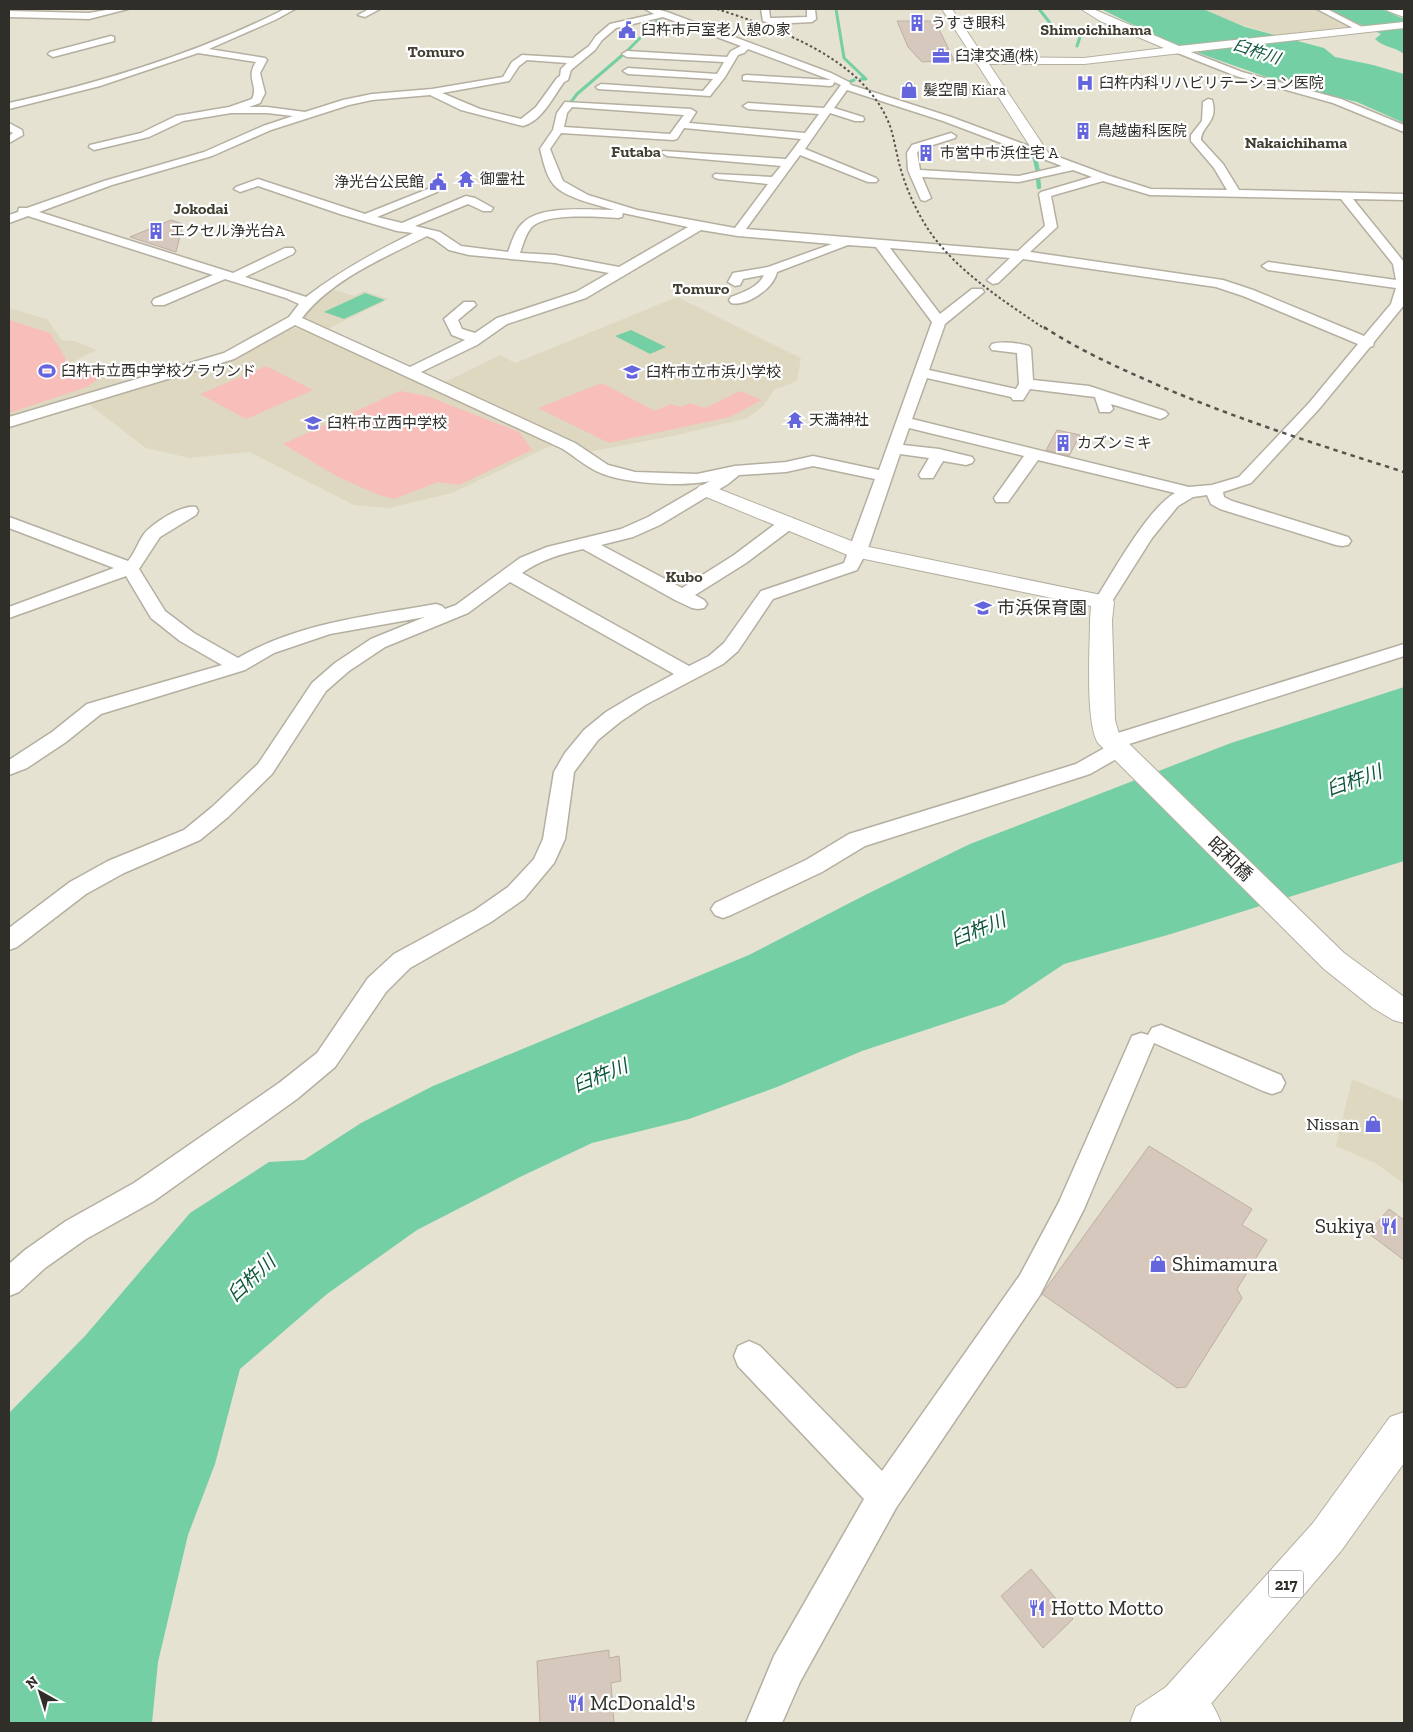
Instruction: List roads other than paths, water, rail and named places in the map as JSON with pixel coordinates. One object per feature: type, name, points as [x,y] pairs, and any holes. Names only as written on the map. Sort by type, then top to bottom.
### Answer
[{"type":"main road","points":[[947,9],[1042,154]]},
{"type":"main road","points":[[1086,9],[1104,19],[1182,50]]},
{"type":"main road","points":[[1392,9],[1404,14]]},
{"type":"main road","points":[[981,60],[1084,61],[1404,25]]},
{"type":"main road","points":[[706,490],[858,551],[1103,602],[1101,620],[1103,720],[1107,737],[1119,749]]},
{"type":"main road","name":"昭和橋","points":[[1119,749],[1334,961],[1384,1000],[1404,1011]]},
{"type":"main road","name":"217","points":[[1178,1717],[1327,1536],[1404,1431]]},
{"type":"street","points":[[9,14],[89,16],[124,9]]},
{"type":"street","points":[[9,106],[93,84],[168,61],[232,37],[291,9]]},
{"type":"street","points":[[362,15],[376,9]]},
{"type":"street","points":[[766,9],[766,19],[772,21],[812,19],[811,9]]},
{"type":"street","points":[[1321,9],[1364,29]]},
{"type":"street","points":[[432,92],[455,104],[523,123],[535,116],[540,110],[560,80],[565,78],[566,69],[573,61],[592,48],[599,38],[613,26],[657,11],[828,75],[845,85],[947,119],[1103,177],[1150,192],[1404,197]]},
{"type":"street","points":[[53,54],[112,40],[89,16]]},
{"type":"street","points":[[601,87],[706,94],[720,77],[734,54],[741,51],[747,45]]},
{"type":"street","points":[[196,50],[262,60],[255,68],[254,76],[260,93],[256,101],[231,110]]},
{"type":"street","points":[[1182,50],[1239,74],[1337,101],[1404,129]]},
{"type":"street","points":[[627,54],[731,60]]},
{"type":"street","points":[[9,219],[108,183],[208,154],[260,131],[361,99],[432,92],[506,78],[515,64],[525,57],[573,61]]},
{"type":"street","points":[[628,71],[720,77]]},
{"type":"street","points":[[746,78],[845,85]]},
{"type":"street","points":[[738,232],[827,110],[831,97],[845,85]]},
{"type":"street","points":[[1208,102],[1207,120],[1196,135],[1196,141],[1219,166],[1235,193]]},
{"type":"street","points":[[558,130],[673,137],[691,112],[568,104],[562,113],[558,130],[545,149],[558,183],[584,197],[635,213],[738,232],[1022,255],[1218,283],[1248,293],[1368,343]]},
{"type":"street","points":[[748,106],[827,110],[859,119]]},
{"type":"street","points":[[94,147],[145,135],[180,118],[231,110],[267,110],[306,115]]},
{"type":"street","points":[[681,125],[808,136]]},
{"type":"street","points":[[9,126],[18,132],[18,135],[9,140]]},
{"type":"street","points":[[925,198],[915,173],[912,152],[916,147],[952,136]]},
{"type":"street","points":[[798,150],[872,180]]},
{"type":"street","points":[[667,153],[788,163]]},
{"type":"street","points":[[915,173],[1019,179],[1075,166]]},
{"type":"street","points":[[719,176],[776,181]]},
{"type":"street","points":[[993,280],[1051,227],[1045,194],[1103,177]]},
{"type":"street","points":[[240,188],[258,182],[320,205],[368,217],[401,228],[423,233],[434,233],[456,249],[486,255],[555,259],[618,271]]},
{"type":"street","points":[[417,185],[471,200],[487,208]]},
{"type":"street","points":[[368,217],[433,190]]},
{"type":"street","points":[[401,228],[479,190]]},
{"type":"street","points":[[904,422],[1190,492],[1214,490],[1245,480],[1274,451],[1368,343],[1397,305],[1403,285],[1399,264],[1345,197]]},
{"type":"street","points":[[9,206],[291,295],[307,303]]},
{"type":"street","points":[[512,256],[528,223],[534,220],[554,215],[635,213]]},
{"type":"street","points":[[410,372],[477,338],[502,321],[552,306],[581,294],[699,226]]},
{"type":"street","points":[[9,422],[211,363],[244,349],[294,320],[307,303],[334,282],[369,260],[423,233]]},
{"type":"street","points":[[734,282],[738,276],[771,270],[848,242]]},
{"type":"street","points":[[880,244],[939,322]]},
{"type":"street","points":[[159,302],[289,251]]},
{"type":"street","points":[[1268,266],[1403,285]]},
{"type":"street","points":[[736,300],[766,285],[771,276],[771,270]]},
{"type":"street","points":[[9,1282],[35,1259],[76,1230],[144,1192],[288,1091],[326,1060],[377,985],[402,961],[435,940],[484,916],[516,893],[543,863],[554,839],[564,772],[572,758],[591,735],[613,717],[638,701],[716,660],[731,647],[760,602],[767,595],[851,566],[939,322],[977,292]]},
{"type":"street","points":[[469,305],[452,319],[455,331],[459,334],[477,338]]},
{"type":"street","points":[[294,320],[569,446],[602,468],[616,473],[641,477],[697,480],[735,471],[786,467],[813,461],[885,476]]},
{"type":"street","points":[[998,347],[1024,349],[1021,393]]},
{"type":"street","points":[[921,372],[1021,393],[1088,390],[1102,394],[1104,403],[1160,414]]},
{"type":"street","points":[[895,448],[966,460]]},
{"type":"street","points":[[927,475],[939,454]]},
{"type":"street","points":[[1002,498],[1033,454]]},
{"type":"street","points":[[9,942],[78,888],[116,867],[192,835],[266,769],[319,687],[342,667],[378,643],[462,609],[526,562],[547,553],[627,533],[654,521],[735,471]]},
{"type":"street","points":[[1214,490],[1217,500],[1226,504],[1342,541]]},
{"type":"street","points":[[1103,602],[1144,536],[1172,502],[1190,492]]},
{"type":"street","points":[[9,613],[130,568],[135,564],[151,537],[163,527],[190,511]]},
{"type":"street","points":[[9,522],[24,536],[130,568],[158,614],[187,637],[238,666]]},
{"type":"street","points":[[682,596],[740,559],[788,523]]},
{"type":"street","points":[[587,544],[698,604]]},
{"type":"street","points":[[506,576],[519,578],[690,675]]},
{"type":"street","points":[[9,768],[20,763],[58,737],[94,709],[238,666],[267,649],[326,629],[402,615],[443,609],[462,609]]},
{"type":"street","points":[[723,909],[814,866],[857,840],[1084,769],[1119,749],[1404,650]]},
{"type":"street","points":[[764,1723],[787,1669],[884,1496],[1030,1285],[1070,1209],[1151,1039],[1272,1083]]},
{"type":"street","points":[[749,1356],[884,1496]]},
{"type":"water","name":"臼杵川","points":[[1101,9],[1203,9],[1245,27],[1324,48],[1335,57],[1404,74],[1404,123],[1357,102],[1286,84],[1204,55],[1154,35]]},
{"type":"water","points":[[1327,9],[1382,9],[1404,19],[1404,54],[1375,39],[1381,34]]},
{"type":"water","points":[[365,293],[385,300],[344,319],[324,312]]},
{"type":"water","points":[[631,330],[666,347],[650,354],[615,336]]},
{"type":"water","name":"臼杵川","points":[[1404,687],[1404,861],[1171,934],[1064,964],[1004,1004],[862,1051],[777,1087],[689,1119],[592,1143],[520,1177],[417,1230],[327,1294],[240,1369],[215,1464],[188,1535],[158,1662],[152,1723],[9,1723],[9,1413],[85,1336],[190,1213],[269,1162],[304,1160],[361,1123],[433,1086],[749,955],[867,894],[970,844],[1231,743]]},
{"type":"waterway","points":[[836,9],[844,58],[866,79],[861,79]]},
{"type":"waterway","points":[[1039,9],[1058,33],[1081,34],[1077,46]]},
{"type":"waterway","points":[[571,102],[577,94],[626,52],[662,16]]},
{"type":"waterway","points":[[849,82],[854,80]]},
{"type":"waterway","points":[[1034,154],[1038,172]]},
{"type":"waterway","points":[[1038,178],[1039,187]]},
{"type":"railway","points":[[717,9],[767,26],[792,37],[841,65],[861,82],[878,103],[890,126],[904,180],[928,229],[939,244],[967,272],[997,296],[1045,329]]},
{"type":"railway","points":[[1044,327],[1067,341],[1129,372],[1206,405],[1272,429],[1404,472]]},
{"type":"place","name":"うすき眼科","points":[[917,23]]},
{"type":"place","name":"臼杵市戸室老人憩の家","points":[[627,30]]},
{"type":"place","name":"臼津交通(株)","points":[[941,56]]},
{"type":"place","name":"臼杵内科リハビリテーション医院","points":[[1085,83]]},
{"type":"place","name":"髪空間 Kiara","points":[[909,90]]},
{"type":"place","name":"鳥越歯科医院","points":[[1083,131]]},
{"type":"place","name":"市営中市浜住宅 A","points":[[926,153]]},
{"type":"place","name":"御霊社","points":[[466,179]]},
{"type":"place","name":"浄光台公民館","points":[[438,182]]},
{"type":"place","name":"エクセル浄光台A","points":[[156,231]]},
{"type":"place","name":"臼杵市立西中学校グラウンド","points":[[47,371]]},
{"type":"place","name":"臼杵市立市浜小学校","points":[[632,372]]},
{"type":"place","name":"天満神社","points":[[795,420]]},
{"type":"place","name":"臼杵市立西中学校","points":[[313,423]]},
{"type":"place","name":"カズンミキ","points":[[1063,443]]},
{"type":"place","name":"市浜保育園","points":[[983,608]]},
{"type":"place","name":"Nissan","points":[[1373,1124]]},
{"type":"place","name":"Sukiya","points":[[1389,1226]]},
{"type":"place","name":"Shimamura","points":[[1158,1264]]},
{"type":"place","name":"Hotto Motto","points":[[1037,1608]]},
{"type":"place","name":"McDonald's","points":[[576,1703]]},
{"type":"district","name":"Shimoichihama","points":[[1096,29]]},
{"type":"district","name":"Tomuro","points":[[436,51]]},
{"type":"district","name":"Nakaichihama","points":[[1296,142]]},
{"type":"district","name":"Futaba","points":[[636,151]]},
{"type":"district","name":"Jokodai","points":[[201,208]]},
{"type":"district","name":"Tomuro","points":[[701,288]]},
{"type":"district","name":"Kubo","points":[[684,576]]}]
